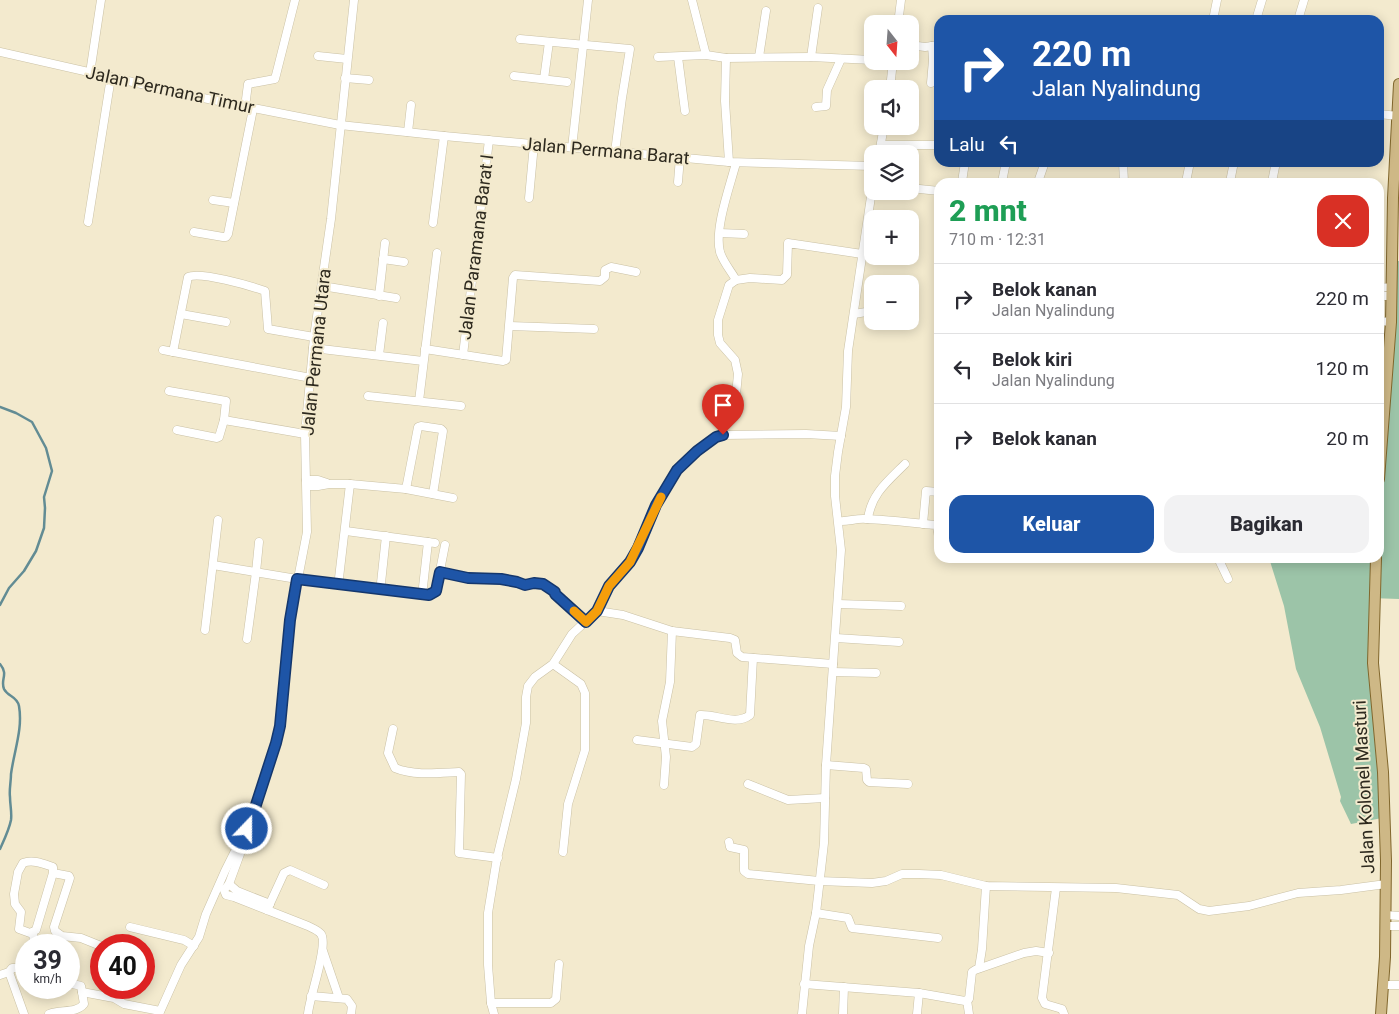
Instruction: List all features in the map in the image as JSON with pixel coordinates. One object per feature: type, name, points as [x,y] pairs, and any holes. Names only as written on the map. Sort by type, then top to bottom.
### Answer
[{"type":"main road","points":[[1384,414],[1396,258],[1399,84]]},
{"type":"main road","name":"Jalan Kolonel Masturi","points":[[1376,563],[1373,663],[1383,772],[1386,884],[1381,1014]]},
{"type":"street","points":[[90,73],[101,0]]},
{"type":"street","points":[[194,232],[226,237],[234,203],[249,108],[248,84],[275,79],[294,0]]},
{"type":"street","name":"Jalan Permana Utara","points":[[160,1013],[181,965],[194,946],[210,905],[252,817],[280,726],[290,620],[308,532],[305,434],[314,337],[331,219],[354,0]]},
{"type":"street","points":[[572,148],[588,0]]},
{"type":"street","points":[[692,0],[706,55]]},
{"type":"street","points":[[899,15],[901,0]]},
{"type":"street","points":[[1214,15],[1217,0]]},
{"type":"street","points":[[1258,15],[1262,0]]},
{"type":"street","points":[[1300,15],[1304,0]]},
{"type":"street","points":[[811,57],[818,8]]},
{"type":"street","points":[[758,57],[766,11]]},
{"type":"street","points":[[520,39],[629,48],[631,50],[615,152]]},
{"type":"street","points":[[544,79],[549,42]]},
{"type":"street","points":[[919,45],[934,45]]},
{"type":"street","name":"Jalan Permana Timur","points":[[0,52],[249,108],[340,125]]},
{"type":"street","points":[[931,83],[934,52]]},
{"type":"street","points":[[658,58],[706,55],[726,58],[811,57],[864,60]]},
{"type":"street","points":[[318,56],[347,59]]},
{"type":"street","points":[[678,57],[685,110]]},
{"type":"street","points":[[726,58],[725,101],[732,162],[720,233],[721,255],[736,280]]},
{"type":"street","points":[[816,107],[826,106],[827,90],[841,59]]},
{"type":"street","points":[[514,76],[567,82]]},
{"type":"street","points":[[88,222],[111,78]]},
{"type":"street","points":[[345,78],[369,80]]},
{"type":"street","points":[[408,132],[411,105]]},
{"type":"street","points":[[1384,115],[1398,116]]},
{"type":"street","name":"Jalan Permana Barat","points":[[340,125],[680,158],[732,162],[864,166]]},
{"type":"street","points":[[883,135],[881,145],[934,144]]},
{"type":"street","points":[[433,223],[444,136]]},
{"type":"street","name":"Jalan Paramana Barat I","points":[[463,355],[488,140]]},
{"type":"street","points":[[529,198],[534,144]]},
{"type":"street","points":[[678,182],[680,158]]},
{"type":"street","points":[[919,189],[934,190]]},
{"type":"street","points":[[213,200],[234,203]]},
{"type":"street","points":[[802,1014],[804,984],[816,913],[824,843],[826,765],[842,540],[836,510],[835,483],[846,407],[848,351],[870,200]]},
{"type":"street","points":[[720,233],[744,234]]},
{"type":"street","points":[[379,296],[385,243]]},
{"type":"street","points":[[736,395],[738,374],[735,360],[720,343],[718,335],[718,320],[729,285],[736,280],[750,278],[782,280],[787,275],[788,243],[862,254]]},
{"type":"street","points":[[419,401],[437,254]]},
{"type":"street","points":[[383,259],[404,262]]},
{"type":"street","points":[[425,349],[506,360],[513,278],[515,275],[600,281],[604,277],[605,270],[611,267],[636,272]]},
{"type":"street","points":[[173,352],[188,277],[195,275],[217,278],[265,291],[268,330],[314,337]]},
{"type":"street","points":[[322,286],[396,298]]},
{"type":"street","points":[[1384,289],[1392,292]]},
{"type":"street","points":[[1384,294],[1392,292]]},
{"type":"street","points":[[854,314],[864,313]]},
{"type":"street","points":[[181,314],[226,322]]},
{"type":"street","points":[[1384,321],[1391,322]]},
{"type":"street","points":[[379,355],[383,323]]},
{"type":"street","points":[[510,326],[594,329]]},
{"type":"street","points":[[313,348],[423,361]]},
{"type":"street","points":[[162,350],[311,378]]},
{"type":"street","points":[[169,391],[226,401],[221,435],[217,438],[177,430]]},
{"type":"street","points":[[368,396],[461,406]]},
{"type":"street","points":[[224,420],[305,434]]},
{"type":"street","points":[[406,489],[418,427],[441,429],[443,431],[433,494]]},
{"type":"street","points":[[494,1014],[491,1002],[488,965],[488,913],[516,779],[526,723],[527,691],[530,683],[553,664],[567,640],[597,611],[609,586],[630,562],[656,505],[677,470],[687,459],[716,437],[728,434],[841,436]]},
{"type":"street","points":[[868,519],[869,510],[879,490],[904,464]]},
{"type":"street","points":[[306,483],[318,486],[350,484],[406,489],[453,498]]},
{"type":"street","points":[[339,578],[350,484]]},
{"type":"street","points":[[923,524],[926,491],[934,492]]},
{"type":"street","points":[[839,521],[868,519],[934,525]]},
{"type":"street","points":[[206,630],[218,520]]},
{"type":"street","points":[[346,531],[432,543],[423,587]]},
{"type":"street","points":[[381,584],[386,536]]},
{"type":"street","points":[[247,639],[259,542]]},
{"type":"street","points":[[213,565],[297,579],[429,595],[436,591],[445,545]]},
{"type":"street","points":[[1220,563],[1228,578]]},
{"type":"street","points":[[440,572],[468,578],[501,579],[525,585],[543,584],[555,592],[586,622]]},
{"type":"street","points":[[838,604],[901,606]]},
{"type":"street","points":[[597,611],[623,615],[672,631],[730,638],[735,640],[738,655],[876,673]]},
{"type":"street","points":[[664,786],[666,757],[662,721],[670,682],[672,631]]},
{"type":"street","points":[[836,638],[899,642]]},
{"type":"street","points":[[637,740],[665,745],[694,746],[696,744],[700,714],[735,720],[750,715],[753,658]]},
{"type":"street","points":[[553,664],[581,684],[585,692],[585,750],[568,804],[563,852]]},
{"type":"street","points":[[393,729],[388,753],[395,768],[404,772],[459,772],[461,774],[459,853],[498,858]]},
{"type":"street","points":[[826,765],[864,768],[866,769],[866,780],[869,782],[908,784]]},
{"type":"street","points":[[748,784],[788,800],[825,798]]},
{"type":"street","points":[[728,842],[730,847],[744,850],[744,871],[746,874],[819,881],[872,883],[886,881],[902,874],[919,874],[941,875],[986,886],[1116,888],[1178,895],[1199,909],[1209,911],[1249,906],[1298,893],[1386,884]]},
{"type":"street","points":[[237,849],[240,854],[229,884],[225,887],[224,892],[226,895],[236,894],[268,907],[318,931],[322,935],[322,949],[308,1014]]},
{"type":"street","points":[[28,861],[53,867],[53,872],[36,930],[33,932],[19,929],[21,912],[15,904],[14,898],[18,872],[23,863],[28,861]]},
{"type":"street","points":[[268,907],[286,871],[290,870],[324,885]]},
{"type":"street","points":[[53,872],[69,876],[70,881],[54,927],[55,931],[58,934],[90,942]]},
{"type":"street","points":[[978,968],[982,950],[986,886]]},
{"type":"street","points":[[1056,888],[1042,1000],[1045,1004],[1062,1009],[1064,1014]]},
{"type":"street","points":[[816,913],[848,918],[852,928],[938,938]]},
{"type":"street","points":[[1386,920],[1399,916]]},
{"type":"street","points":[[1386,920],[1399,926]]},
{"type":"street","points":[[130,927],[184,940],[194,946]]},
{"type":"street","points":[[322,949],[339,998]]},
{"type":"street","points":[[969,1013],[967,1000],[969,998],[972,972],[978,968],[1024,953],[1036,951],[1049,953]]},
{"type":"street","points":[[491,1002],[554,1002],[556,999],[559,964]]},
{"type":"street","points":[[0,975],[15,968]]},
{"type":"street","points":[[9,972],[24,1014]]},
{"type":"street","points":[[804,984],[919,993],[967,1000]]},
{"type":"street","points":[[49,1014],[81,1008],[84,1004],[80,985]]},
{"type":"street","points":[[1383,985],[1399,986]]},
{"type":"street","points":[[843,1014],[844,988]]},
{"type":"street","points":[[82,992],[114,998],[124,1004],[160,1013]]},
{"type":"street","points":[[917,1014],[919,993]]},
{"type":"street","points":[[312,996],[346,999],[352,1006],[351,1014]]},
{"type":"street","points":[[123,1014],[124,1004]]},
{"type":"green space","points":[[1397,261],[1399,261],[1399,599],[1370,598],[1368,663],[1382,818],[1351,824],[1340,801],[1341,797],[1320,727],[1296,669],[1284,606],[1271,563],[1384,563],[1384,381]]},
{"type":"waterway","points":[[0,407],[32,422],[46,448],[52,471],[44,497],[44,528],[36,551],[24,571],[9,588],[0,605]]},
{"type":"waterway","points":[[0,664],[4,671],[4,689],[18,703],[20,715],[19,732],[11,774],[11,820],[0,849]]},
{"type":"slow traffic","points":[[574,611],[586,622],[597,611],[609,586],[630,562],[638,548],[661,497]]},
{"type":"route","points":[[247,829],[280,726],[290,620],[297,579],[429,595],[436,591],[440,572],[468,578],[501,579],[525,585],[530,583],[543,584],[555,592],[586,622],[597,611],[609,586],[630,562],[656,505],[677,470],[697,451],[716,437],[723,435]]}]
